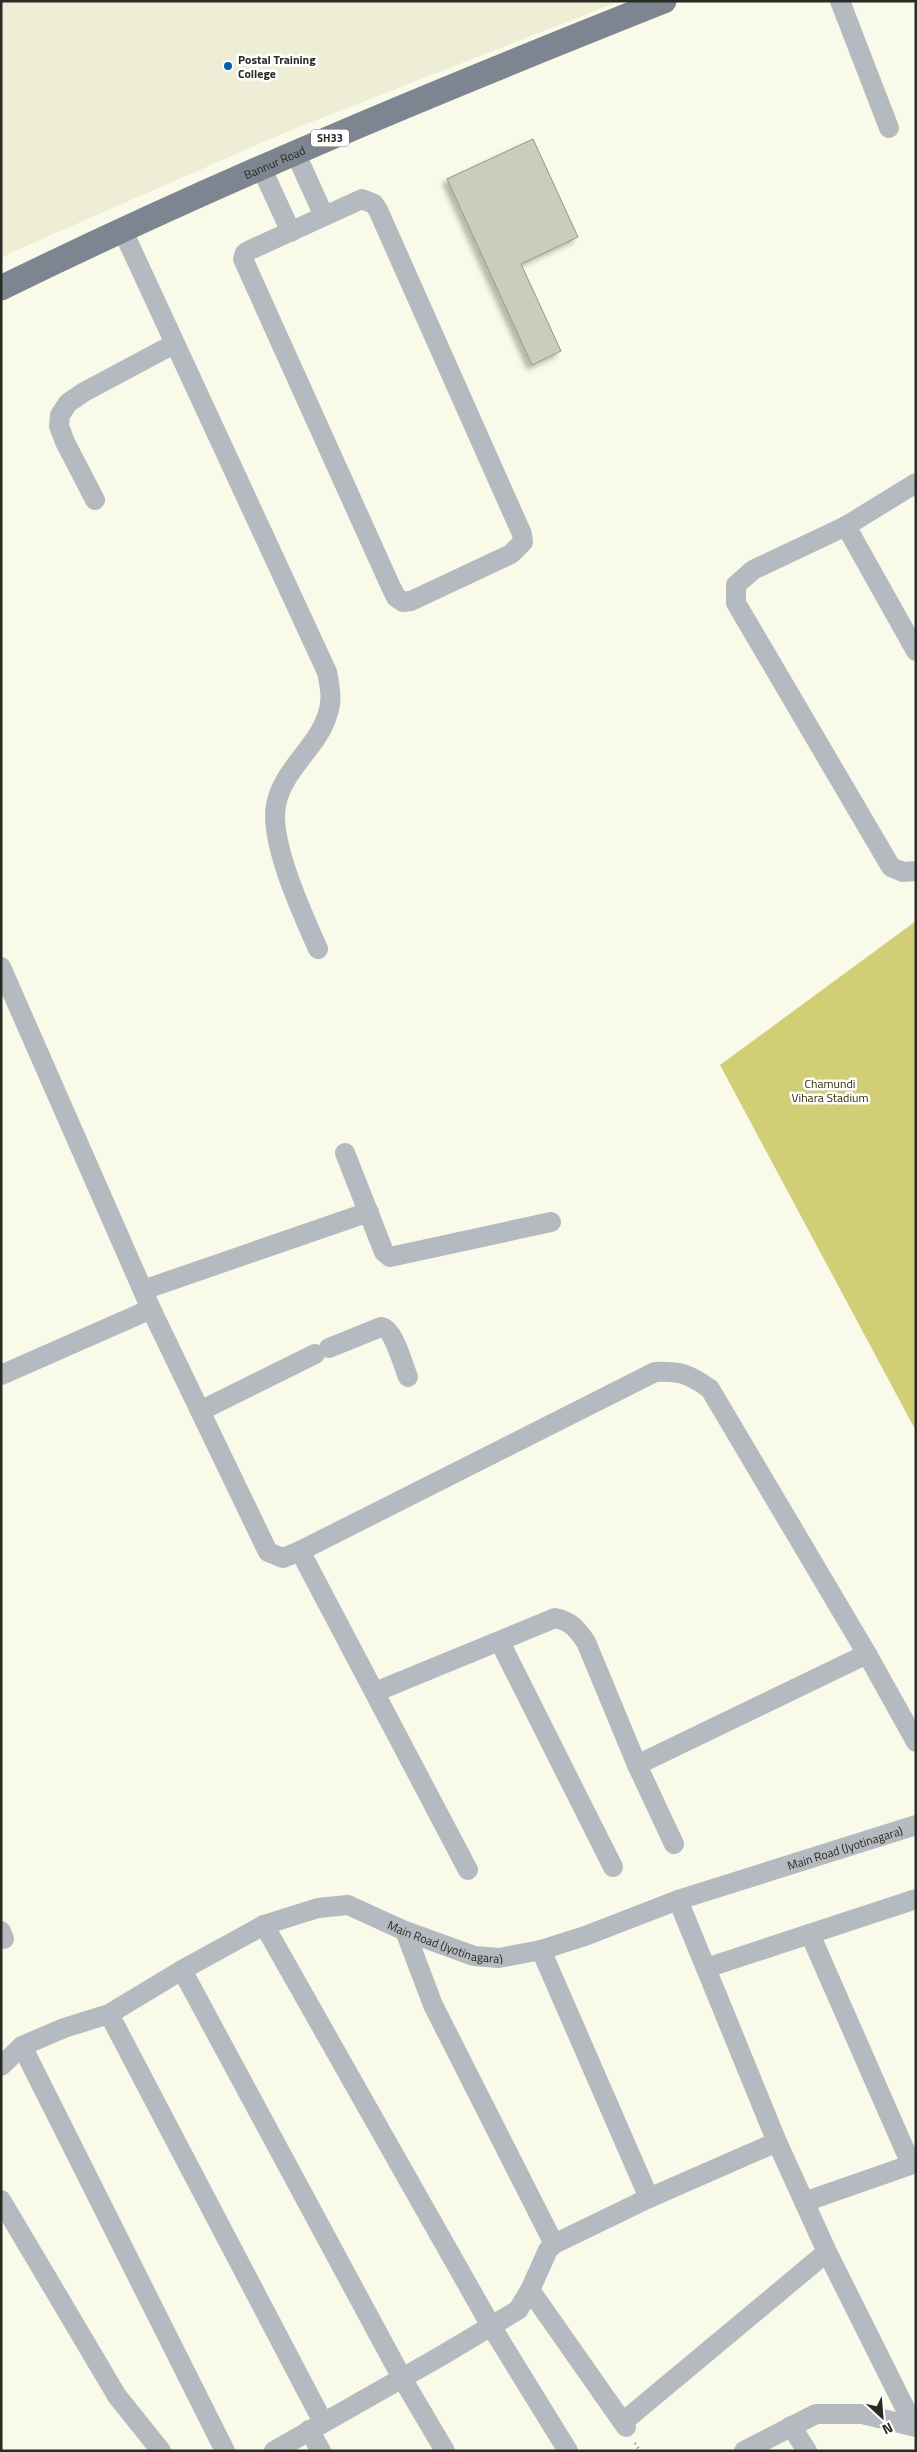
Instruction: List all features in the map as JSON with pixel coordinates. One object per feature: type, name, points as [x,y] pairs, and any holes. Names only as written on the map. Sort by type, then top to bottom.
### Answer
[{"type":"main road","name":"Bannur Road","points":[[1,288],[122,229],[295,152],[664,1]]},
{"type":"street","points":[[840,1],[889,128]]},
{"type":"street","points":[[295,152],[324,216]]},
{"type":"street","points":[[261,167],[291,232]]},
{"type":"street","points":[[362,199],[374,204],[522,534],[523,542],[511,554],[412,601],[403,602],[396,597],[243,259],[245,253],[250,250],[291,232],[362,199]]},
{"type":"street","points":[[122,229],[327,672],[332,692],[327,717],[285,780],[276,805],[276,828],[293,894],[318,949]]},
{"type":"street","points":[[95,500],[65,442],[59,426],[60,415],[68,403],[84,392],[174,344]]},
{"type":"street","points":[[916,483],[846,526],[753,570],[736,585],[736,603],[891,867],[903,872],[916,871]]},
{"type":"street","points":[[846,526],[916,651]]},
{"type":"street","points":[[1,967],[151,1309],[268,1552],[282,1558],[300,1551],[655,1372],[677,1371],[693,1376],[710,1389],[867,1654],[916,1742]]},
{"type":"street","points":[[345,1153],[384,1252],[394,1257],[551,1222]]},
{"type":"street","points":[[143,1290],[369,1212]]},
{"type":"street","points":[[1,1375],[151,1309]]},
{"type":"street","points":[[200,1411],[322,1351],[381,1327],[386,1328],[391,1334],[408,1377]]},
{"type":"street","points":[[300,1551],[376,1692],[468,1870]]},
{"type":"street","points":[[376,1692],[555,1618],[566,1620],[576,1627],[586,1642],[637,1765],[674,1844]]},
{"type":"street","points":[[500,1642],[613,1867]]},
{"type":"street","points":[[637,1765],[867,1654]]},
{"type":"street","name":"Main Road (Jyotinagara)","points":[[1,2066],[22,2046],[64,2028],[109,2014],[264,1924],[318,1908],[348,1905],[405,1931],[474,1956],[488,1958],[540,1950],[585,1936],[678,1900],[916,1826]]},
{"type":"street","points":[[706,1968],[916,1899]]},
{"type":"street","points":[[678,1900],[777,2142],[827,2252],[915,2427]]},
{"type":"street","points":[[264,1924],[491,2326],[568,2451]]},
{"type":"street","points":[[405,1931],[433,2005],[554,2244]]},
{"type":"street","points":[[804,2202],[914,2164],[810,1934]]},
{"type":"street","points":[[540,1950],[649,2198]]},
{"type":"street","points":[[182,1970],[402,2378],[445,2451]]},
{"type":"street","points":[[109,2014],[316,2426],[321,2451]]},
{"type":"street","points":[[22,2046],[225,2451]]},
{"type":"street","points":[[274,2451],[518,2310],[530,2290],[544,2259],[554,2244],[649,2198],[777,2142]]},
{"type":"street","points":[[1,2200],[117,2396],[161,2451]]},
{"type":"street","points":[[530,2290],[624,2425],[827,2252]]},
{"type":"street","points":[[744,2451],[816,2414],[862,2414],[915,2427]]},
{"type":"street","points":[[791,2426],[807,2451]]},
{"type":"shaded area","name":"Postal Training College","points":[[1,1],[620,1],[291,130],[1,258]]},
{"type":"green space","name":"Chamundi Vihara Stadium","points":[[916,921],[916,1431],[720,1065]]},
{"type":"building","points":[[533,139],[578,237],[521,264],[561,351],[532,365],[447,179]]},
{"type":"place","name":"Postal Training College","points":[[228,66]]}]
